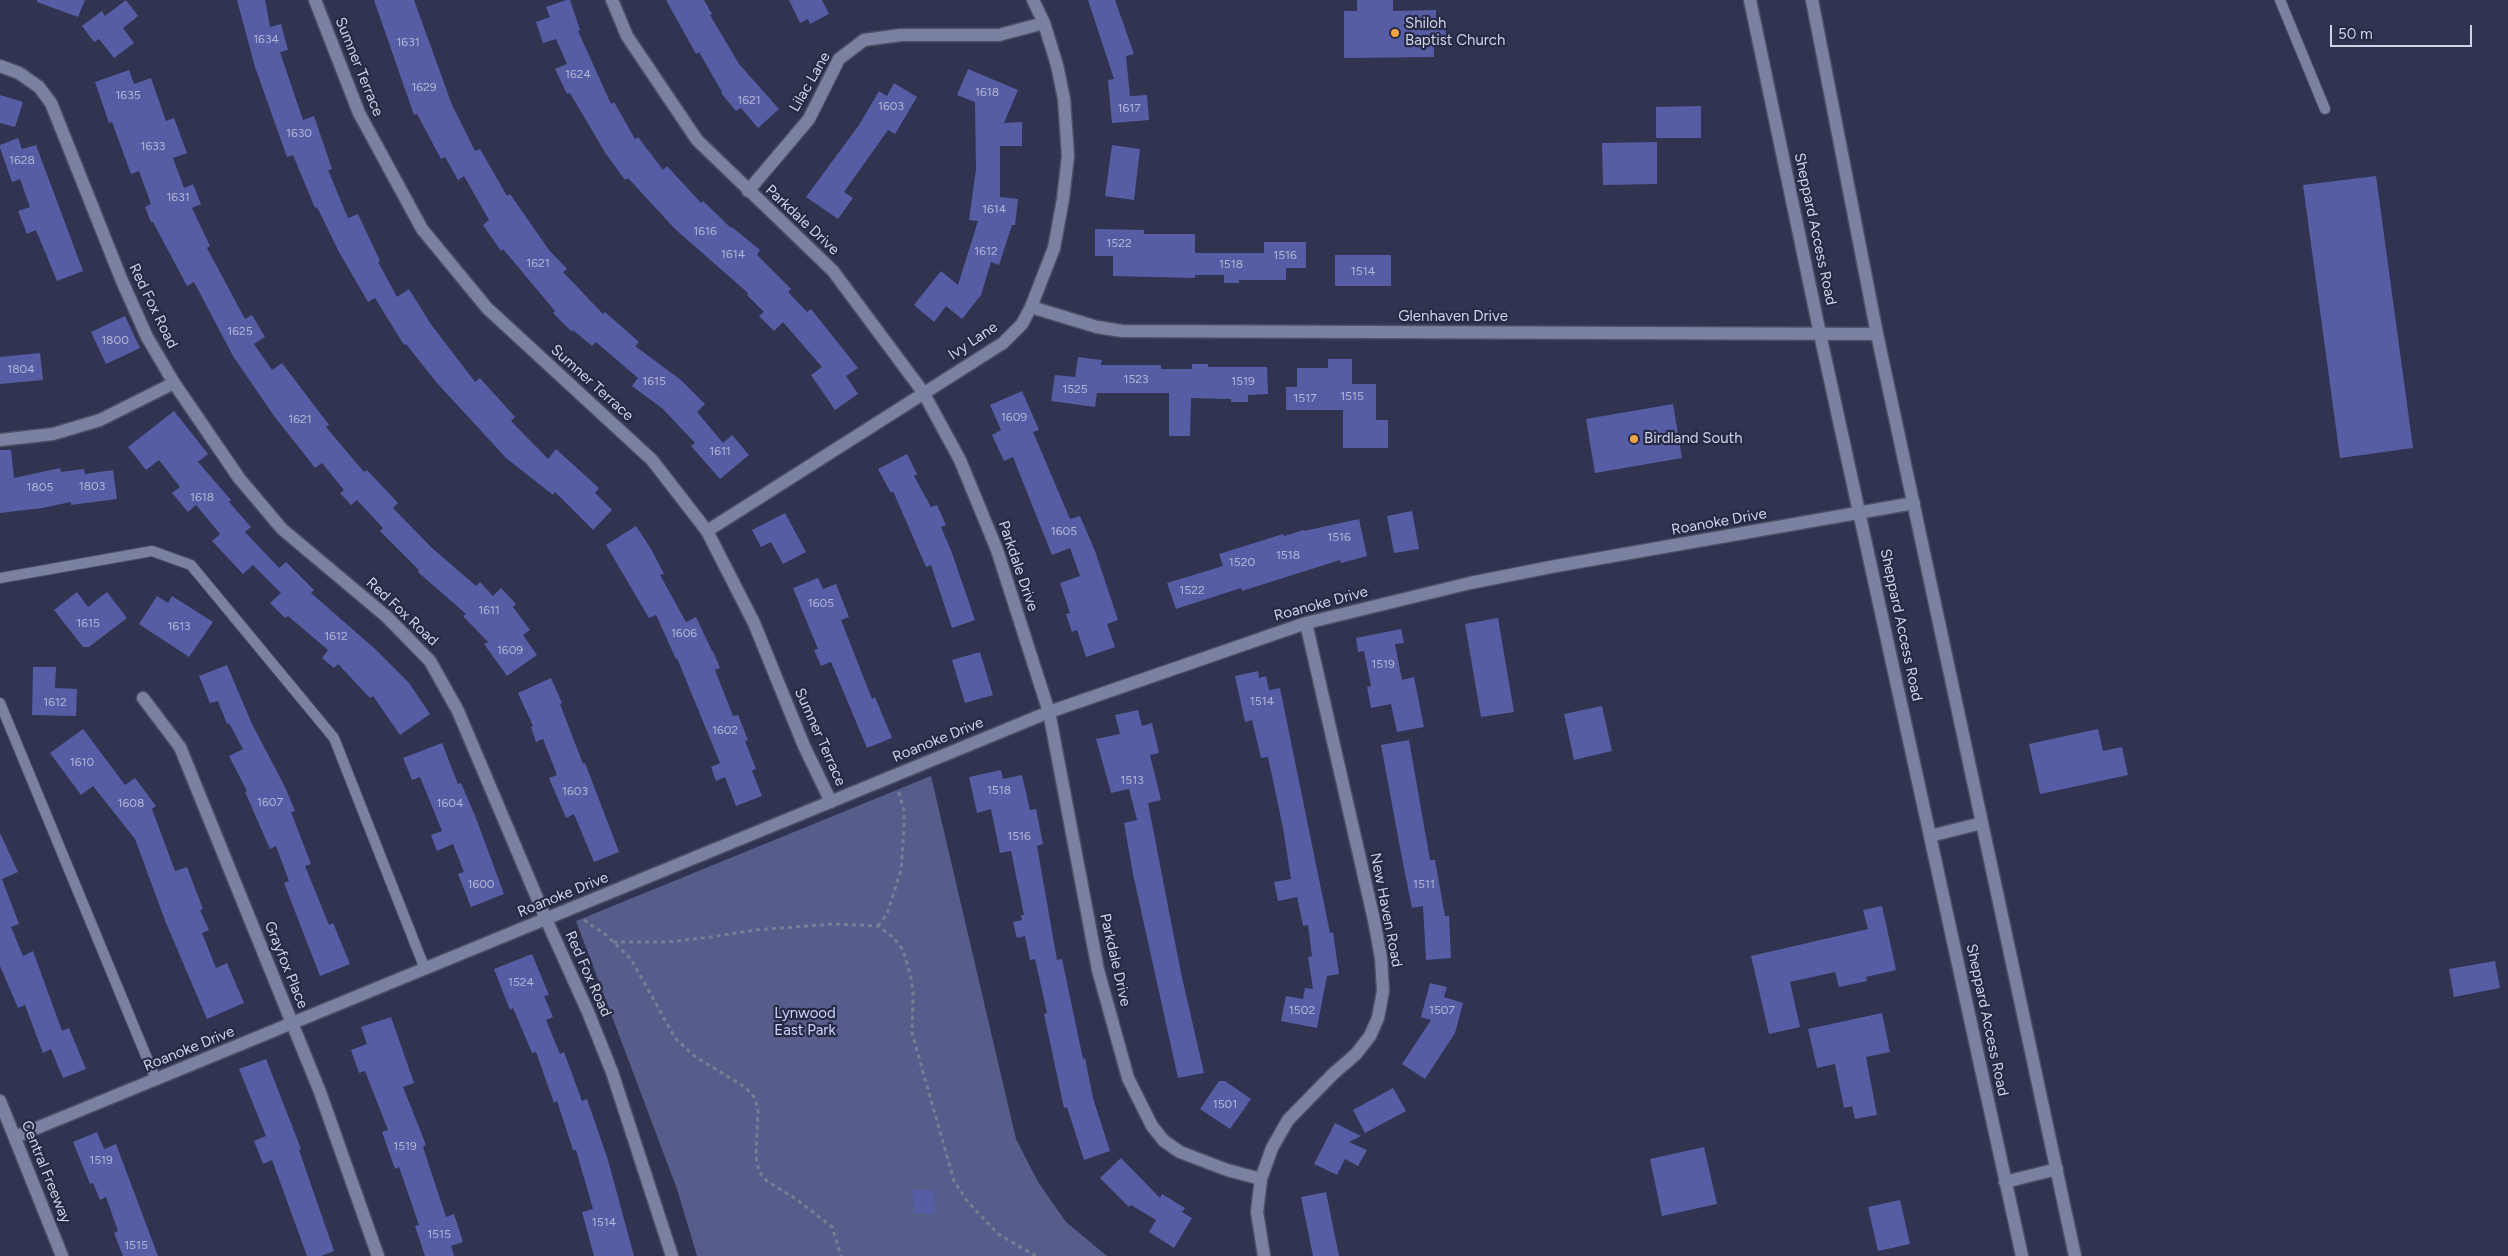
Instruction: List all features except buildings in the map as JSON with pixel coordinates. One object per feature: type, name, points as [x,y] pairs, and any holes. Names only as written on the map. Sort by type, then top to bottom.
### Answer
[{"type":"street","name":"Sumner Terrace","points":[[315,0],[359,113],[422,230],[487,308],[652,460],[707,531],[754,622],[804,746],[831,802]]},
{"type":"street","name":"Parkdale Drive","points":[[612,0],[627,36],[697,140],[833,271],[924,392],[960,460],[997,550],[1050,712],[1098,970],[1128,1078],[1152,1126],[1164,1141],[1180,1152],[1211,1164],[1261,1179]]},
{"type":"street","name":"Ivy Lane","points":[[707,531],[924,392],[1003,344],[1022,324],[1031,307],[1054,248],[1063,199],[1068,156],[1064,99],[1057,65],[1044,23],[1033,0]]},
{"type":"street","name":"Sheppard Access Road","points":[[1750,0],[1820,334],[2022,1256]]},
{"type":"street","points":[[1812,0],[1877,334],[2075,1256]]},
{"type":"street","name":"Lilac Lane","points":[[748,191],[809,119],[839,59],[864,40],[901,35],[999,34],[1044,23]]},
{"type":"street","name":"Red Fox Road","points":[[0,66],[19,73],[39,87],[51,103],[122,281],[147,337],[174,382],[239,478],[282,528],[387,618],[430,661],[458,711],[546,919],[588,1012],[612,1072],[672,1256]]},
{"type":"street","name":"Glenhaven Drive","points":[[1031,307],[1097,327],[1122,331],[1877,334]]},
{"type":"street","points":[[0,440],[53,434],[100,420],[174,382]]},
{"type":"street","name":"Roanoke Drive","points":[[15,1138],[1050,712],[1306,623],[1470,584],[1556,566],[1914,503]]},
{"type":"street","name":"New Haven Road","points":[[1264,1256],[1257,1212],[1261,1179],[1272,1148],[1288,1120],[1333,1074],[1356,1054],[1370,1036],[1378,1018],[1383,991],[1381,958],[1374,920],[1306,623]]},
{"type":"street","name":"Grayfox Place","points":[[143,698],[180,747],[320,1092],[378,1256]]},
{"type":"street","points":[[1930,836],[1982,824]]},
{"type":"street","name":"Central Freeway","points":[[0,1101],[62,1256]]},
{"type":"street","points":[[2006,1182],[2056,1169]]},
{"type":"lane","points":[[2280,0],[2325,110]]},
{"type":"lane","points":[[0,578],[152,551],[191,565],[334,738],[425,969]]},
{"type":"lane","points":[[0,703],[156,1080]]},
{"type":"path","points":[[878,926],[887,914],[895,893],[904,850],[904,810],[894,776]]},
{"type":"path","points":[[569,910],[613,942],[631,959],[675,1038],[694,1056],[745,1087],[754,1098],[758,1109],[756,1157],[759,1172],[767,1181],[796,1199],[832,1227],[841,1256]]},
{"type":"path","points":[[613,942],[668,942],[711,938],[755,930],[833,924],[878,926],[893,936],[903,950],[913,994],[912,1033],[954,1181],[967,1201],[998,1234],[1036,1256]]},
{"type":"green space","name":"Lynwood East Park","points":[[931,776],[1016,1139],[1038,1182],[1066,1222],[1107,1256],[697,1256],[677,1189],[576,921]]},
{"type":"place","name":"Shiloh Baptist Church","points":[[1395,33]]},
{"type":"place","name":"Birdland South","points":[[1634,439]]}]
